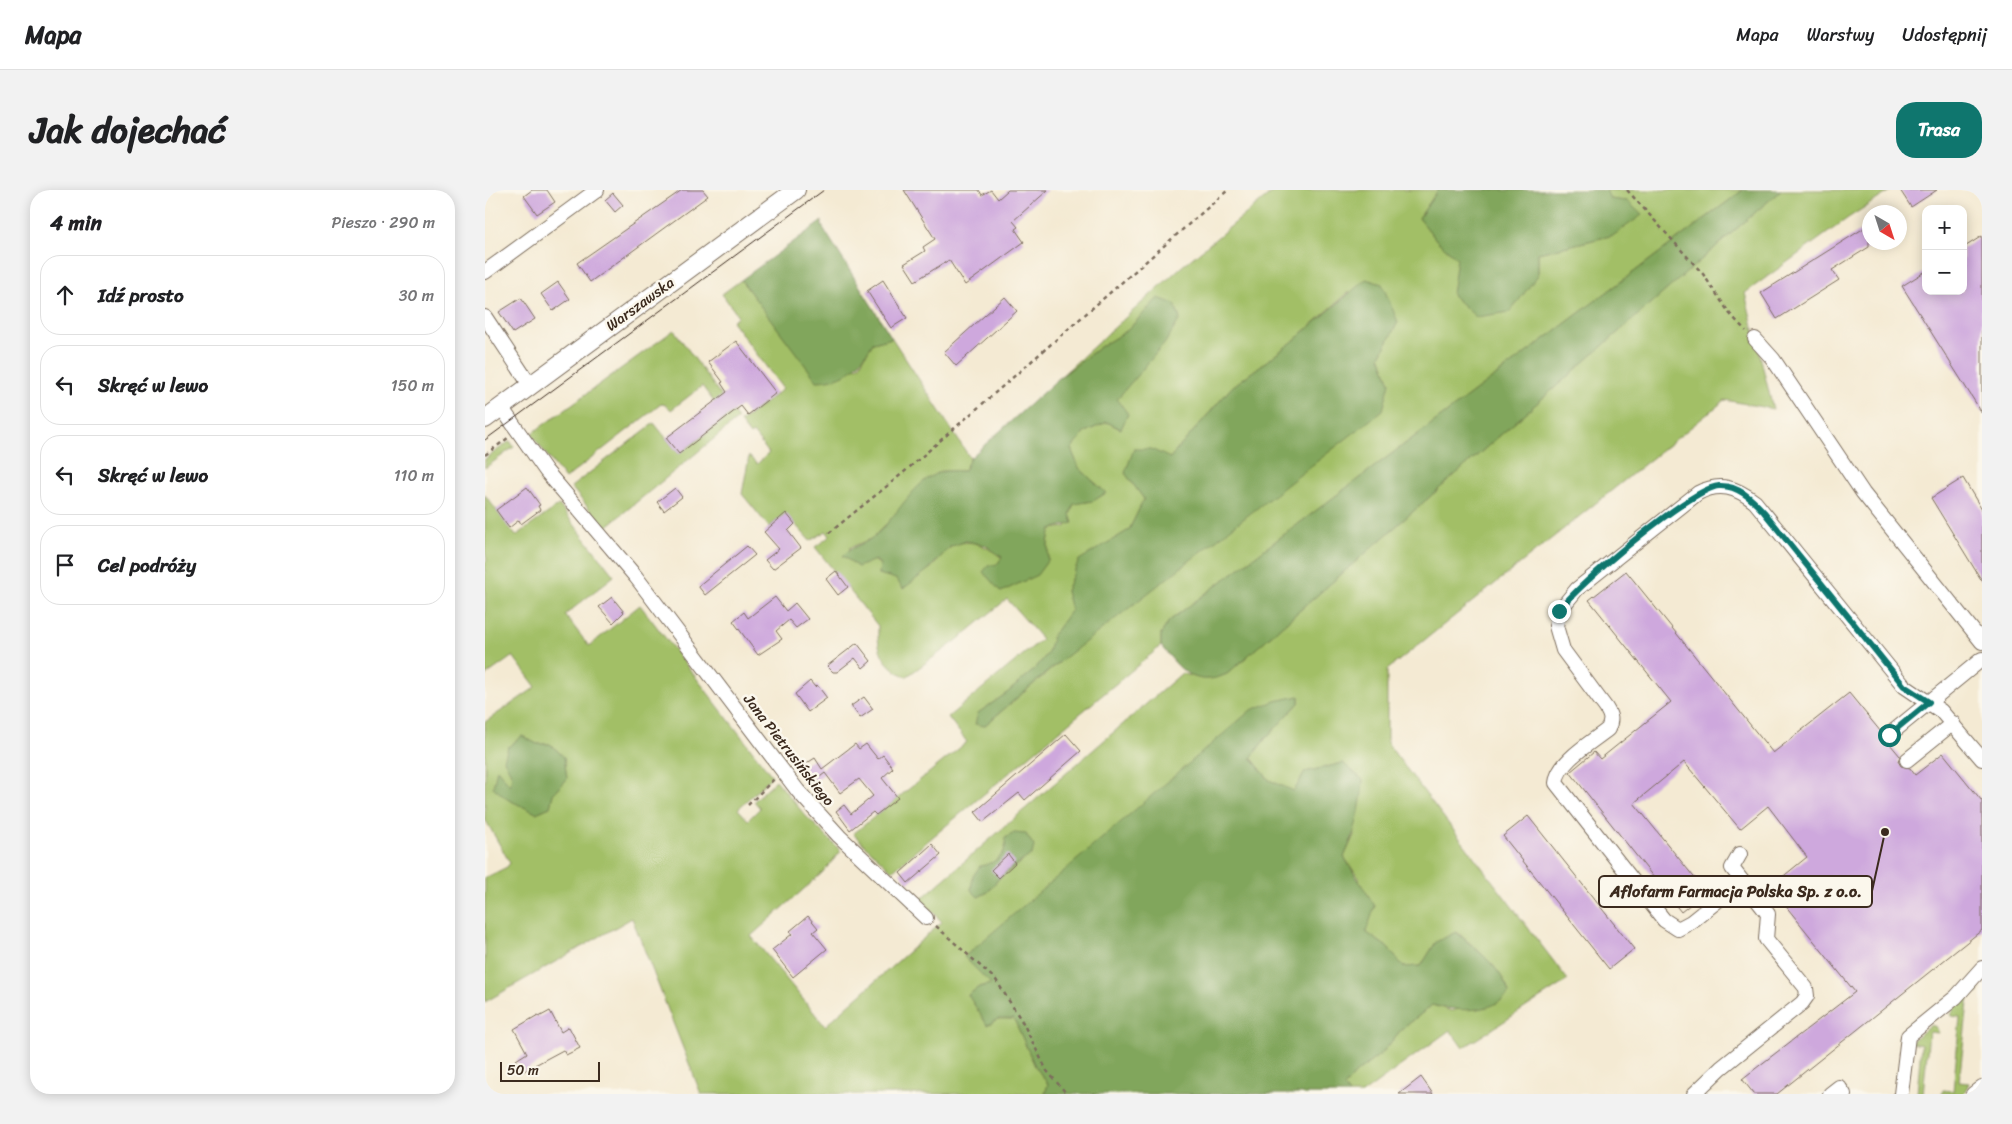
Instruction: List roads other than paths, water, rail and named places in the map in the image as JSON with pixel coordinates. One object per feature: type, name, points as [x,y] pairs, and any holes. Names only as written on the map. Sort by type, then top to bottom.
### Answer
[{"type":"main road","name":"Warszawska","points":[[485,419],[795,190]]},
{"type":"street","points":[[485,272],[597,190]]},
{"type":"street","points":[[485,317],[530,385]]},
{"type":"street","points":[[1755,339],[1773,360],[1863,493],[1982,642]]},
{"type":"street","name":"Jana Pietrusińskiego","points":[[501,407],[545,471],[636,577],[798,791],[839,836],[926,918]]},
{"type":"street","points":[[1741,882],[1691,922],[1678,928],[1664,920],[1556,783],[1562,766],[1608,729],[1611,723],[1611,716],[1606,708],[1563,650],[1557,638],[1555,626],[1559,611],[1577,588],[1698,493],[1709,487],[1732,487],[1749,498],[1764,512],[1904,686],[1929,702],[1953,723],[1982,759]]},
{"type":"street","points":[[1889,735],[1982,659]]},
{"type":"street","points":[[1907,760],[1953,723]]},
{"type":"street","points":[[1694,1094],[1721,1068],[1802,1003],[1807,996],[1806,988],[1766,939],[1768,914],[1741,882],[1732,868],[1740,854]]},
{"type":"street","points":[[1901,1094],[1908,1036],[1961,993],[1982,968]]},
{"type":"street","points":[[1830,1094],[1839,1087],[1844,1094]]},
{"type":"street","points":[[1973,1094],[1982,1087]]},
{"type":"tram line","points":[[485,440],[824,190]]},
{"type":"place","name":"Aflofarm Farmacja Polska Sp. z o.o.","points":[[1885,832]]}]
